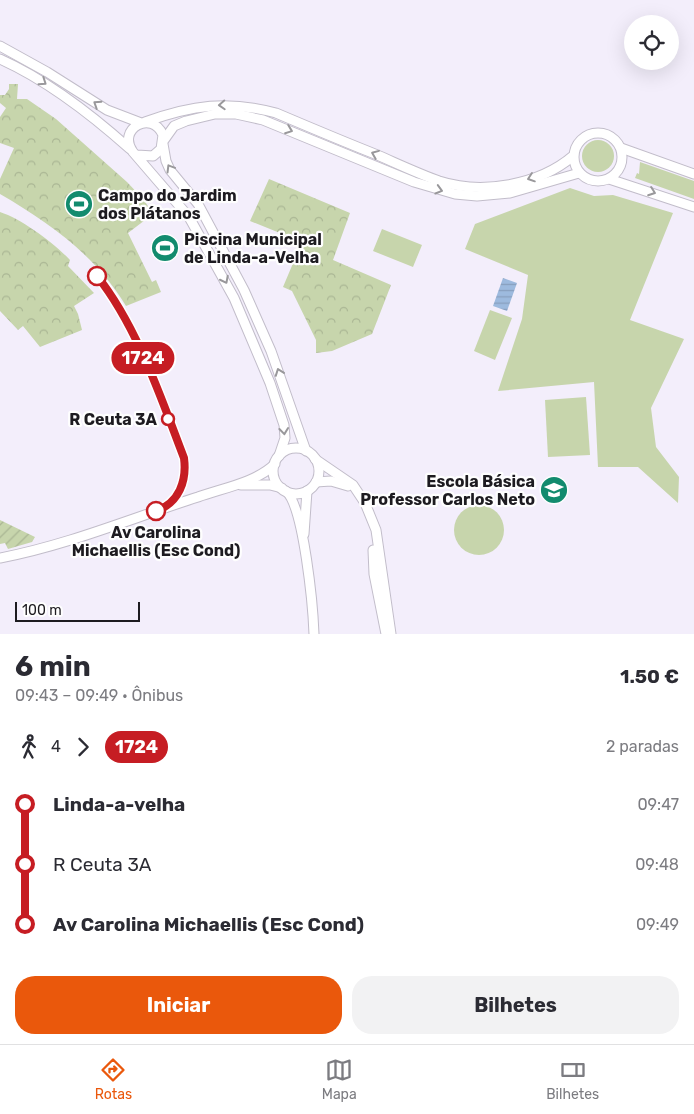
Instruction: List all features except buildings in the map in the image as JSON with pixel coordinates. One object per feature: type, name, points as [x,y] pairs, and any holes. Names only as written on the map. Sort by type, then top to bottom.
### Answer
[{"type":"street","points":[[0,46],[47,72],[106,110],[158,127],[170,170],[198,204],[244,290],[271,351],[306,451],[353,485],[367,507],[376,530],[391,634]]},
{"type":"street","points":[[0,59],[26,72],[54,90],[134,152],[189,217],[234,298],[257,349],[281,416],[285,438],[277,460],[274,477],[284,490],[292,496],[298,512],[304,546],[314,634]]},
{"type":"street","points":[[134,152],[129,133],[143,122],[212,105],[232,104],[255,107],[276,113],[440,181],[473,186],[500,186],[524,181],[561,166],[573,156],[580,140],[595,133],[612,137],[621,148],[694,174]]},
{"type":"street","points":[[134,152],[153,156],[174,126],[186,121],[215,114],[236,114],[263,120],[414,182],[455,194],[477,196],[510,193],[579,173]]},
{"type":"street","points":[[609,179],[620,169],[622,162],[621,148]]},
{"type":"street","points":[[573,156],[579,173],[590,180],[609,179],[694,207]]},
{"type":"street","points":[[0,558],[63,542],[233,486],[269,469],[277,460],[292,449],[306,451]]},
{"type":"street","points":[[233,486],[270,485],[300,493],[307,491],[316,482],[319,470],[315,459]]},
{"type":"street","points":[[316,482],[340,483],[360,494]]},
{"type":"street","points":[[304,546],[307,491]]},
{"type":"street","points":[[367,507],[372,532],[374,574],[386,634]]},
{"type":"green space","points":[[9,84],[18,84],[17,99],[27,99],[56,119],[127,182],[144,200],[153,214],[128,233],[152,282],[156,280],[161,292],[126,306],[101,271],[86,256],[54,229],[0,194],[0,179],[14,148],[0,143],[0,117],[6,108],[0,103],[0,95],[5,95],[9,89]]},
{"type":"green space","points":[[598,140],[610,144],[614,156],[610,168],[598,172],[586,168],[582,156],[586,144]]},
{"type":"green space","points":[[640,162],[694,181],[694,199],[635,178],[637,173],[639,174]]},
{"type":"green space","points":[[269,179],[350,213],[333,260],[391,285],[372,334],[332,351],[316,353],[316,340],[292,291],[283,287],[302,242],[250,221]]},
{"type":"green space","points":[[570,188],[594,196],[613,195],[673,213],[630,320],[684,339],[651,408],[656,447],[679,477],[678,503],[638,467],[598,467],[594,382],[498,391],[522,319],[528,275],[465,249],[475,224]]},
{"type":"green space","points":[[0,212],[28,226],[56,247],[70,260],[68,266],[94,293],[74,306],[82,330],[40,347],[23,326],[18,330],[0,311]]},
{"type":"green space","points":[[382,229],[422,245],[413,267],[373,251]]},
{"type":"green space","points":[[490,310],[512,318],[495,360],[474,351]]},
{"type":"green space","points":[[586,397],[590,455],[548,457],[545,400]]},
{"type":"green space","points":[[484,505],[497,512],[503,520],[503,540],[497,548],[489,554],[474,555],[461,548],[455,540],[454,525],[461,512],[469,506]]},
{"type":"green space","points":[[0,520],[35,537],[32,542],[8,549],[5,543],[0,544]]},
{"type":"water","points":[[503,278],[517,283],[507,311],[493,306]]},
{"type":"bus line","name":"1724","points":[[97,276],[105,285],[122,314],[139,348],[184,458],[185,476],[182,488],[166,508],[156,511]]},
{"type":"place","name":"Campo do Jardim dos Plátanos","points":[[79,204]]},
{"type":"place","name":"Piscina Municipal de Linda-a-Velha","points":[[165,248]]},
{"type":"place","name":"R Ceuta 3A","points":[[168,419]]},
{"type":"place","name":"Escola Básica Professor Carlos Neto","points":[[554,490]]},
{"type":"place","name":"Av Carolina Michaellis (Esc Cond)","points":[[156,511]]}]
